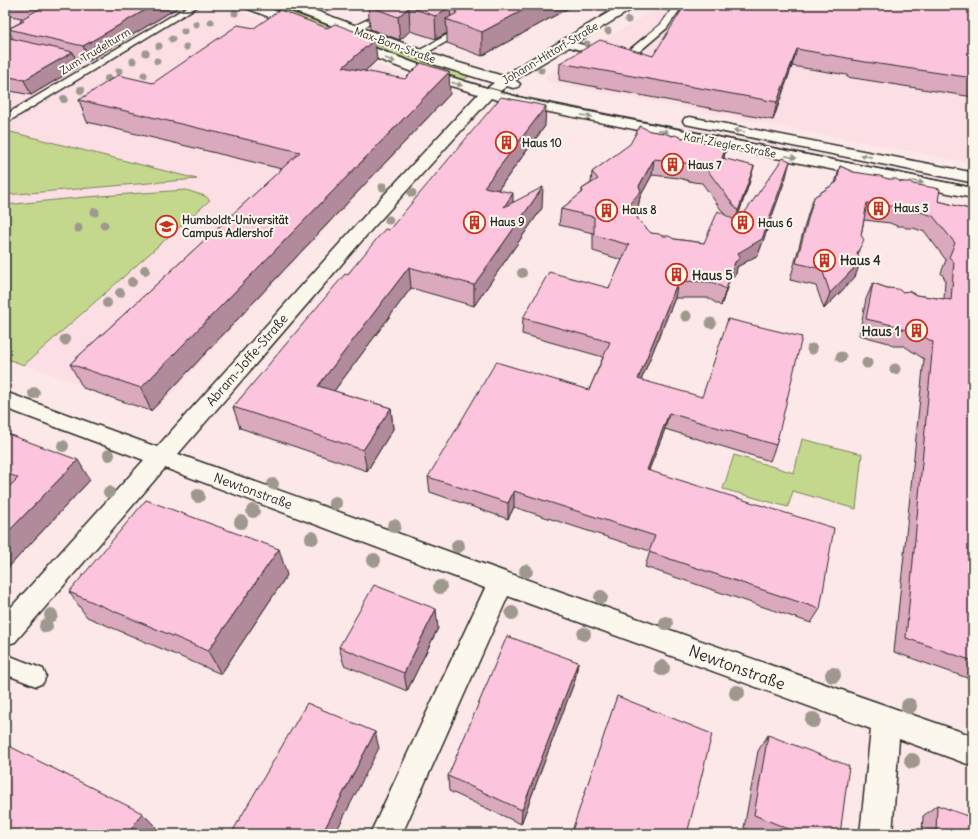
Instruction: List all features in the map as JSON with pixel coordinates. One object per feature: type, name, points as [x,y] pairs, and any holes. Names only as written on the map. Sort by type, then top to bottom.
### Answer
[{"type":"street","points":[[250,5],[310,28]]},
{"type":"street","name":"Max-Born-Straße","points":[[289,5],[418,54],[494,88]]},
{"type":"street","name":"Johann-Hittorf-Straße","points":[[494,88],[626,7]]},
{"type":"street","name":"Max-Born-Straße","points":[[339,39],[440,78],[494,88]]},
{"type":"street","points":[[494,88],[528,89]]},
{"type":"street","name":"Karl-Ziegler-Straße","points":[[494,88],[535,106],[973,193]]},
{"type":"street","name":"Abram-Joffe-Straße","points":[[5,633],[160,457],[188,428],[365,226],[494,88]]},
{"type":"street","name":"Karl-Ziegler-Straße","points":[[678,119],[973,177]]},
{"type":"street","name":"Newtonstraße","points":[[5,400],[502,582],[973,751]]},
{"type":"street","points":[[386,834],[502,582]]},
{"type":"street","points":[[876,834],[886,720]]},
{"type":"lane","name":"Zum Trudelturm","points":[[7,118],[196,5]]},
{"type":"lane","points":[[353,29],[404,5]]},
{"type":"lane","points":[[608,5],[626,7]]},
{"type":"lane","points":[[566,43],[624,60],[664,26],[677,8],[661,5]]},
{"type":"lane","points":[[418,54],[452,35]]},
{"type":"lane","points":[[78,63],[93,66]]},
{"type":"lane","points":[[5,664],[36,676]]},
{"type":"shaded area","name":"Humboldt-Universität Campus Adlershof","points":[[5,5],[223,5],[452,94],[155,411],[5,358]]},
{"type":"shaded area","points":[[661,5],[973,5],[973,163],[549,82],[545,77]]},
{"type":"green space","points":[[258,5],[282,5],[470,76],[461,81]]},
{"type":"green space","points":[[5,131],[15,133],[197,179],[5,195]]},
{"type":"green space","points":[[186,190],[205,196],[210,200],[24,365],[5,358],[5,260],[8,254],[5,251],[5,205],[86,197]]},
{"type":"green space","points":[[802,439],[862,454],[856,509],[793,491],[788,507],[723,489],[734,455],[794,473]]},
{"type":"building","points":[[24,5],[154,5],[83,46],[8,29],[24,21],[20,20],[41,8]]},
{"type":"building","points":[[533,5],[482,32],[446,19],[457,13],[455,8],[450,7],[435,16],[409,7],[398,17],[368,6]]},
{"type":"building","points":[[685,5],[973,5],[973,78],[852,60],[853,59],[797,49],[777,102],[560,63],[600,40],[653,56]]},
{"type":"building","points":[[280,10],[327,28],[335,24],[375,39],[343,67],[405,79],[421,63],[449,72],[141,388],[70,364],[300,152],[79,100],[118,75],[153,83],[238,25],[254,28]]},
{"type":"building","points":[[5,37],[73,52],[24,80],[5,76]]},
{"type":"building","points":[[501,97],[546,106],[484,187],[513,193],[504,207],[543,187],[474,285],[409,267],[318,386],[391,408],[363,450],[233,407],[345,274],[347,275],[385,229],[389,230]]},
{"type":"building","points":[[640,126],[650,131],[672,136],[675,135],[682,138],[688,137],[693,140],[701,140],[703,142],[726,147],[722,158],[754,166],[738,211],[705,167],[696,167],[682,162],[654,159],[639,186],[641,191],[630,203],[639,221],[651,233],[669,236],[674,239],[704,243],[718,211],[738,222],[783,158],[790,161],[762,239],[738,253],[740,258],[735,262],[726,289],[712,282],[678,281],[638,379],[702,397],[728,319],[802,337],[776,445],[669,413],[647,470],[834,528],[820,609],[649,552],[655,536],[514,491],[508,503],[428,477],[496,362],[589,390],[610,342],[523,318],[549,272],[609,288],[629,245],[594,235],[594,217],[561,209],[583,192],[582,189],[598,179],[592,172],[630,144]]},
{"type":"building","points":[[840,166],[853,172],[880,176],[888,179],[896,179],[901,182],[910,182],[913,184],[940,189],[938,201],[973,210],[973,661],[906,638],[933,342],[912,330],[901,329],[897,326],[866,319],[873,283],[887,288],[898,289],[902,292],[909,291],[916,295],[951,300],[954,262],[949,257],[955,243],[933,216],[921,212],[904,210],[897,207],[867,203],[861,235],[864,240],[857,253],[861,261],[830,293],[822,269],[796,263],[814,197],[837,182]]},
{"type":"building","points":[[5,433],[78,460],[5,535],[5,491],[18,478],[5,472]]},
{"type":"building","points":[[146,500],[279,549],[208,651],[69,592]]},
{"type":"building","points":[[374,585],[436,609],[404,673],[339,647]]},
{"type":"building","points":[[507,636],[578,662],[522,810],[448,776]]},
{"type":"building","points":[[617,696],[712,734],[687,834],[571,834]]},
{"type":"building","points":[[307,703],[375,732],[322,834],[231,834]]},
{"type":"building","points":[[768,735],[849,766],[840,834],[801,834],[754,815]]},
{"type":"building","points":[[5,744],[142,813],[128,834],[5,834]]},
{"type":"building","points":[[937,805],[973,818],[973,834],[936,834]]},
{"type":"tram line","points":[[262,5],[288,15]]},
{"type":"tram line","points":[[283,9],[341,30]]},
{"type":"tram line","points":[[365,44],[465,81],[536,101],[973,187]]},
{"type":"place","name":"Haus 10","points":[[506,143]]},
{"type":"place","name":"Haus 7","points":[[672,165]]},
{"type":"place","name":"Haus 3","points":[[879,208]]},
{"type":"place","name":"Haus 8","points":[[607,210]]},
{"type":"place","name":"Haus 9","points":[[474,222]]},
{"type":"place","name":"Haus 6","points":[[742,223]]},
{"type":"place","name":"Humboldt-Universität Campus Adlershof","points":[[166,226]]},
{"type":"place","name":"Haus 4","points":[[825,260]]},
{"type":"place","name":"Haus 5","points":[[677,275]]},
{"type":"place","name":"Haus 1","points":[[916,331]]}]
